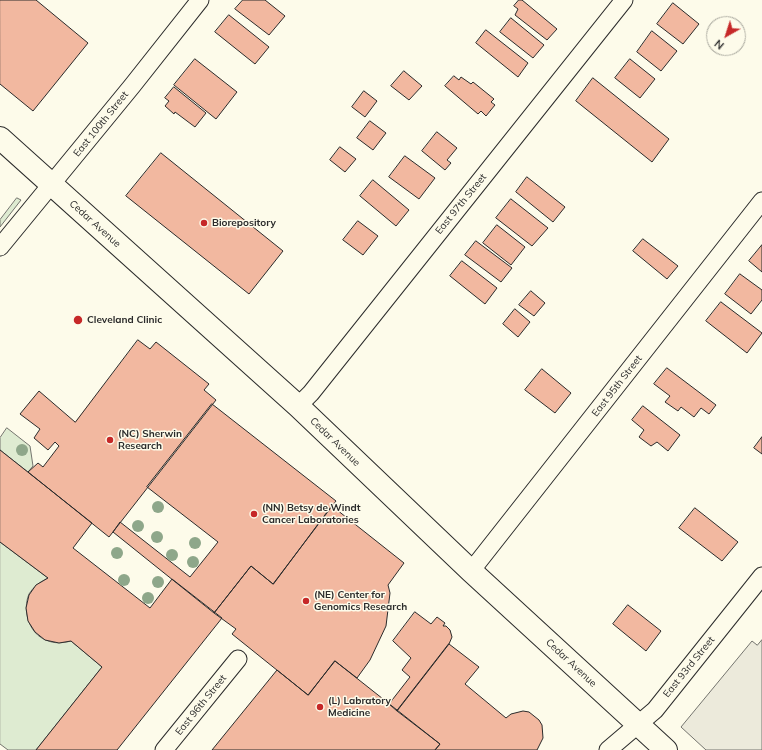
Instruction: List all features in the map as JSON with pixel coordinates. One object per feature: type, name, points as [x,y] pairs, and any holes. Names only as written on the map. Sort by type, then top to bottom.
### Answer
[{"type":"street","name":"East 100th Street","points":[[0,247],[200,0]]},
{"type":"street","name":"East 97th Street","points":[[298,406],[316,386],[624,0]]},
{"type":"street","name":"Cedar Avenue","points":[[0,138],[298,406],[471,571],[666,750]]},
{"type":"street","name":"East 95th Street","points":[[471,571],[762,202]]},
{"type":"street","name":"East 93rd Street","points":[[608,750],[655,710],[762,576]]},
{"type":"street","name":"East 96th Street","points":[[164,750],[238,659]]},
{"type":"green space","points":[[17,198],[21,200],[0,227],[0,220]]},
{"type":"green space","points":[[7,428],[30,446],[33,466],[28,472],[0,450],[0,438]]},
{"type":"green space","points":[[0,542],[48,578],[33,589],[27,600],[26,607],[28,621],[35,633],[46,640],[55,643],[71,641],[102,667],[36,750],[8,750],[0,744]]},
{"type":"shaded area","points":[[762,640],[762,750],[706,750],[681,727],[752,641],[757,645]]},
{"type":"building","points":[[0,0],[36,0],[88,43],[33,111],[0,84]]},
{"type":"building","points":[[243,0],[265,0],[285,16],[269,35],[235,9]]},
{"type":"building","points":[[519,0],[522,0],[557,29],[547,40],[515,15],[518,9],[514,6]]},
{"type":"building","points":[[673,3],[699,24],[683,44],[657,24]]},
{"type":"building","points":[[229,15],[269,47],[255,64],[215,32]]},
{"type":"building","points":[[511,18],[544,45],[533,58],[500,32]]},
{"type":"building","points":[[486,30],[528,63],[518,77],[476,43]]},
{"type":"building","points":[[652,31],[677,51],[661,71],[637,52]]},
{"type":"building","points":[[195,59],[237,92],[216,119],[174,85]]},
{"type":"building","points":[[630,59],[655,79],[640,98],[615,78]]},
{"type":"building","points":[[404,71],[422,86],[409,100],[391,86]]},
{"type":"building","points":[[454,76],[459,80],[461,77],[471,84],[473,82],[494,99],[491,102],[495,105],[486,116],[481,111],[478,114],[445,86]]},
{"type":"building","points":[[593,78],[669,139],[652,162],[576,101]]},
{"type":"building","points":[[174,87],[206,113],[195,127],[175,112],[174,114],[165,106],[169,101],[165,98]]},
{"type":"building","points":[[364,91],[377,101],[365,117],[352,107]]},
{"type":"building","points":[[370,121],[386,133],[373,150],[357,138]]},
{"type":"building","points":[[437,132],[457,148],[447,160],[451,163],[445,170],[422,151]]},
{"type":"building","points":[[340,147],[356,159],[345,172],[330,160]]},
{"type":"building","name":"Biorepository","points":[[161,153],[283,251],[249,294],[126,196]]},
{"type":"building","points":[[405,156],[435,178],[419,199],[389,177]]},
{"type":"building","points":[[527,177],[565,207],[553,222],[516,192]]},
{"type":"building","points":[[373,180],[409,210],[396,226],[360,196]]},
{"type":"building","points":[[511,199],[548,228],[532,246],[496,218]]},
{"type":"building","points":[[358,221],[378,236],[363,255],[343,240]]},
{"type":"building","points":[[497,225],[525,247],[511,265],[483,243]]},
{"type":"building","points":[[643,239],[678,266],[667,279],[633,251]]},
{"type":"building","points":[[476,241],[512,268],[501,282],[465,255]]},
{"type":"building","points":[[762,245],[762,272],[749,261]]},
{"type":"building","points":[[462,261],[497,288],[485,304],[450,276]]},
{"type":"building","points":[[740,274],[762,290],[762,300],[751,314],[725,294]]},
{"type":"building","points":[[531,291],[545,303],[534,316],[519,305]]},
{"type":"building","points":[[721,302],[762,333],[747,353],[706,321]]},
{"type":"building","points":[[515,309],[530,322],[518,337],[503,324]]},
{"type":"building","name":"(NC) Sherwin Research","points":[[138,340],[150,349],[156,342],[209,384],[204,390],[216,400],[109,537],[28,472],[38,463],[43,467],[59,446],[55,442],[48,450],[34,438],[40,429],[20,414],[39,391],[75,422]]},
{"type":"building","points":[[667,368],[716,405],[709,414],[701,408],[694,417],[681,407],[678,411],[665,402],[670,396],[654,384]]},
{"type":"building","points":[[542,369],[571,393],[555,413],[525,390]]},
{"type":"building","name":"(NN) Betsy de Windt Cancer Laboratories","points":[[212,404],[336,501],[273,584],[251,566],[214,613],[113,532],[120,522],[190,577],[218,542],[147,487]]},
{"type":"building","points":[[643,406],[680,435],[668,451],[657,442],[651,446],[639,437],[644,430],[632,420]]},
{"type":"building","points":[[762,437],[762,454],[754,448]]},
{"type":"building","points":[[0,450],[92,523],[73,548],[150,608],[172,579],[222,618],[117,750],[36,750],[102,667],[71,641],[59,643],[45,640],[35,632],[28,621],[26,608],[29,595],[36,585],[48,578],[0,542]]},
{"type":"building","name":"(NE) Center for Genomics Research","points":[[332,506],[404,563],[388,585],[390,593],[386,626],[370,660],[357,678],[335,661],[308,695],[232,634],[236,629],[214,613],[251,566],[273,584]]},
{"type":"building","points":[[695,508],[738,542],[722,561],[679,528]]},
{"type":"building","points":[[628,605],[661,631],[646,651],[613,624]]},
{"type":"building","points":[[415,612],[431,624],[437,617],[445,623],[443,626],[446,626],[450,630],[452,637],[449,644],[397,711],[389,704],[410,677],[402,670],[411,658],[393,641]]},
{"type":"building","points":[[449,644],[479,667],[465,684],[506,718],[511,714],[523,711],[529,712],[539,720],[542,725],[543,738],[537,750],[435,750],[440,744],[397,711]]},
{"type":"building","name":"(L) Labratory Medicine","points":[[335,661],[440,744],[435,750],[212,750],[277,670],[308,695]]},
{"type":"place","name":"Biorepository","points":[[204,223]]},
{"type":"place","name":"Cleveland Clinic","points":[[78,320]]},
{"type":"place","name":"(NC) Sherwin Research","points":[[110,440]]},
{"type":"place","name":"(NN) Betsy de Windt Cancer Laboratories","points":[[254,514]]},
{"type":"place","name":"(NE) Center for Genomics Research","points":[[306,601]]},
{"type":"place","name":"(L) Labratory Medicine","points":[[320,707]]}]
